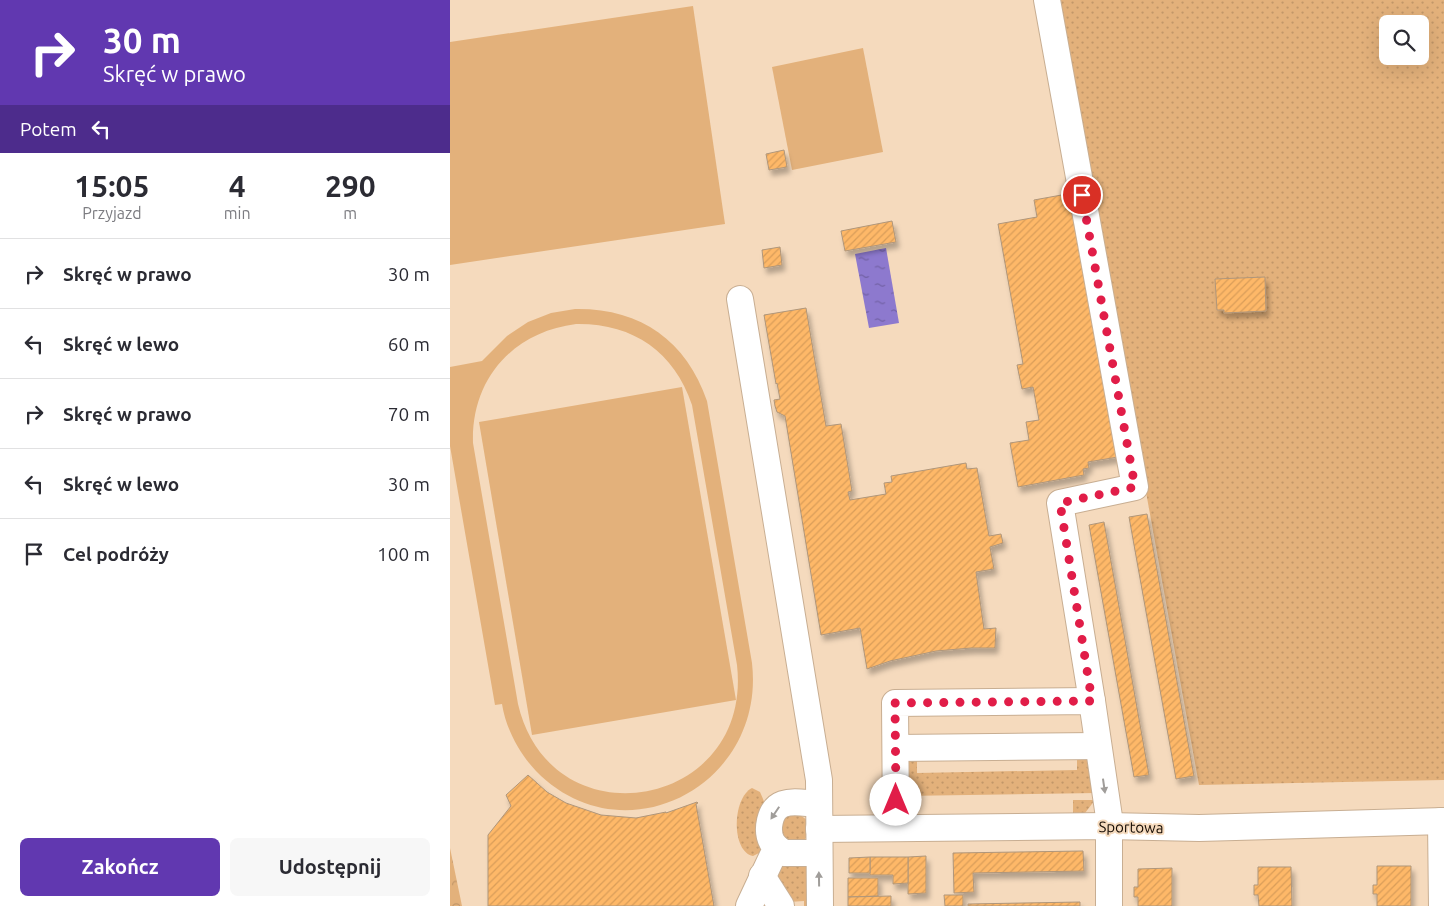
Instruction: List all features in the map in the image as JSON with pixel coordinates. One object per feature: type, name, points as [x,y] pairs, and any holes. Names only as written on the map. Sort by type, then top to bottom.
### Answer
[{"type":"street","points":[[1046,0],[1135,487],[1060,503],[1109,817],[1109,906]]},
{"type":"street","points":[[740,300],[819,780],[820,906]]},
{"type":"street","points":[[896,828],[895,703],[1092,701]]},
{"type":"street","points":[[896,748],[1098,746]]},
{"type":"street","points":[[794,802],[819,829],[791,854],[784,853],[778,849],[769,833],[770,820],[777,809],[782,804],[794,802]]},
{"type":"street","points":[[1442,821],[1442,906]]},
{"type":"street","name":"Sportowa","points":[[819,829],[1108,826],[1199,828],[1442,821]]},
{"type":"street","points":[[749,906],[762,876],[778,849]]},
{"type":"street","points":[[762,876],[781,906]]},
{"type":"green space","points":[[1057,0],[1444,0],[1444,780],[1199,785]]},
{"type":"green space","points":[[693,6],[725,224],[450,265],[450,42]]},
{"type":"green space","points":[[863,48],[883,152],[792,170],[772,67]]},
{"type":"green space","points":[[575,309],[598,310],[620,314],[658,332],[687,361],[698,379],[707,401],[752,663],[750,707],[736,744],[713,775],[682,796],[646,808],[608,809],[571,797],[536,771],[530,764],[510,731],[502,704],[495,705],[450,446],[450,367],[482,361],[507,336],[528,322],[551,313]],"holes":[[[576,324],[596,325],[633,335],[662,355],[674,369],[692,405],[737,665],[734,714],[714,752],[683,778],[646,791],[606,792],[568,778],[538,749],[518,704],[473,443],[474,420],[479,399],[488,379],[500,362],[515,348],[533,337],[553,329]]]},
{"type":"green space","points":[[682,387],[736,700],[532,735],[479,422]]},
{"type":"green space","points":[[1077,756],[1087,757],[1097,793],[903,796],[905,759],[917,757],[917,773],[1077,770]]},
{"type":"green space","points":[[752,788],[760,792],[766,806],[764,845],[761,852],[753,856],[746,852],[741,845],[737,824],[741,802],[745,794]]},
{"type":"green space","points":[[1073,800],[1095,800],[1085,813],[1073,817]]},
{"type":"green space","points":[[788,814],[800,815],[807,820],[807,837],[804,840],[788,842],[779,828],[779,824]]},
{"type":"green space","points":[[450,848],[462,906],[450,906]]},
{"type":"green space","points":[[807,865],[813,906],[804,906],[804,901],[789,902],[775,877],[780,866]]},
{"type":"water","points":[[886,248],[899,323],[869,328],[855,254]]},
{"type":"building","points":[[784,150],[787,167],[769,170],[766,154]]},
{"type":"building","points":[[1078,192],[1124,456],[1088,462],[1089,468],[1083,469],[1084,475],[1018,487],[1010,443],[1029,440],[1026,422],[1039,420],[1033,387],[1022,389],[1017,365],[1023,364],[998,224],[1037,217],[1034,200]]},
{"type":"building","points":[[892,221],[896,242],[845,251],[841,231]]},
{"type":"building","points":[[780,247],[782,265],[764,268],[762,250]]},
{"type":"building","points":[[1265,277],[1266,311],[1224,313],[1224,310],[1217,310],[1215,279]]},
{"type":"building","points":[[806,308],[826,426],[841,424],[852,491],[848,492],[850,500],[886,494],[884,483],[892,482],[891,476],[966,463],[967,469],[977,468],[989,536],[1001,534],[1003,543],[990,547],[994,569],[976,572],[984,629],[996,628],[995,648],[936,651],[890,661],[867,669],[860,628],[821,635],[785,416],[777,412],[775,406],[774,400],[780,399],[764,315]]},
{"type":"building","points":[[1147,514],[1194,776],[1176,779],[1129,517]]},
{"type":"building","points":[[1104,522],[1149,775],[1134,777],[1089,525]]},
{"type":"building","points":[[528,775],[547,792],[566,803],[601,815],[636,818],[666,813],[697,802],[714,906],[488,906],[488,835],[511,806],[506,795]]},
{"type":"building","points":[[1083,851],[1084,871],[973,873],[974,892],[954,893],[953,853]]},
{"type":"building","points":[[926,856],[926,893],[908,894],[908,857]]},
{"type":"building","points":[[870,857],[908,857],[908,883],[893,884],[893,875],[870,875]]},
{"type":"building","points":[[870,857],[870,873],[849,873],[849,858]]},
{"type":"building","points":[[1377,866],[1411,866],[1411,906],[1377,906],[1377,894],[1373,894],[1373,885],[1377,885]]},
{"type":"building","points":[[1258,867],[1291,867],[1292,906],[1259,906],[1258,895],[1254,895],[1254,885],[1258,885]]},
{"type":"building","points":[[1172,868],[1172,906],[1138,906],[1138,897],[1134,897],[1134,887],[1138,887],[1138,869]]},
{"type":"building","points":[[848,878],[878,878],[878,896],[848,897]]},
{"type":"building","points":[[944,895],[963,895],[963,906],[945,906]]},
{"type":"building","points":[[891,896],[891,906],[848,906],[848,897]]},
{"type":"building","points":[[1080,902],[1080,906],[968,906],[968,904]]},
{"type":"route","points":[[896,800],[895,703],[1092,701],[1060,503],[1135,487],[1082,195]]}]
